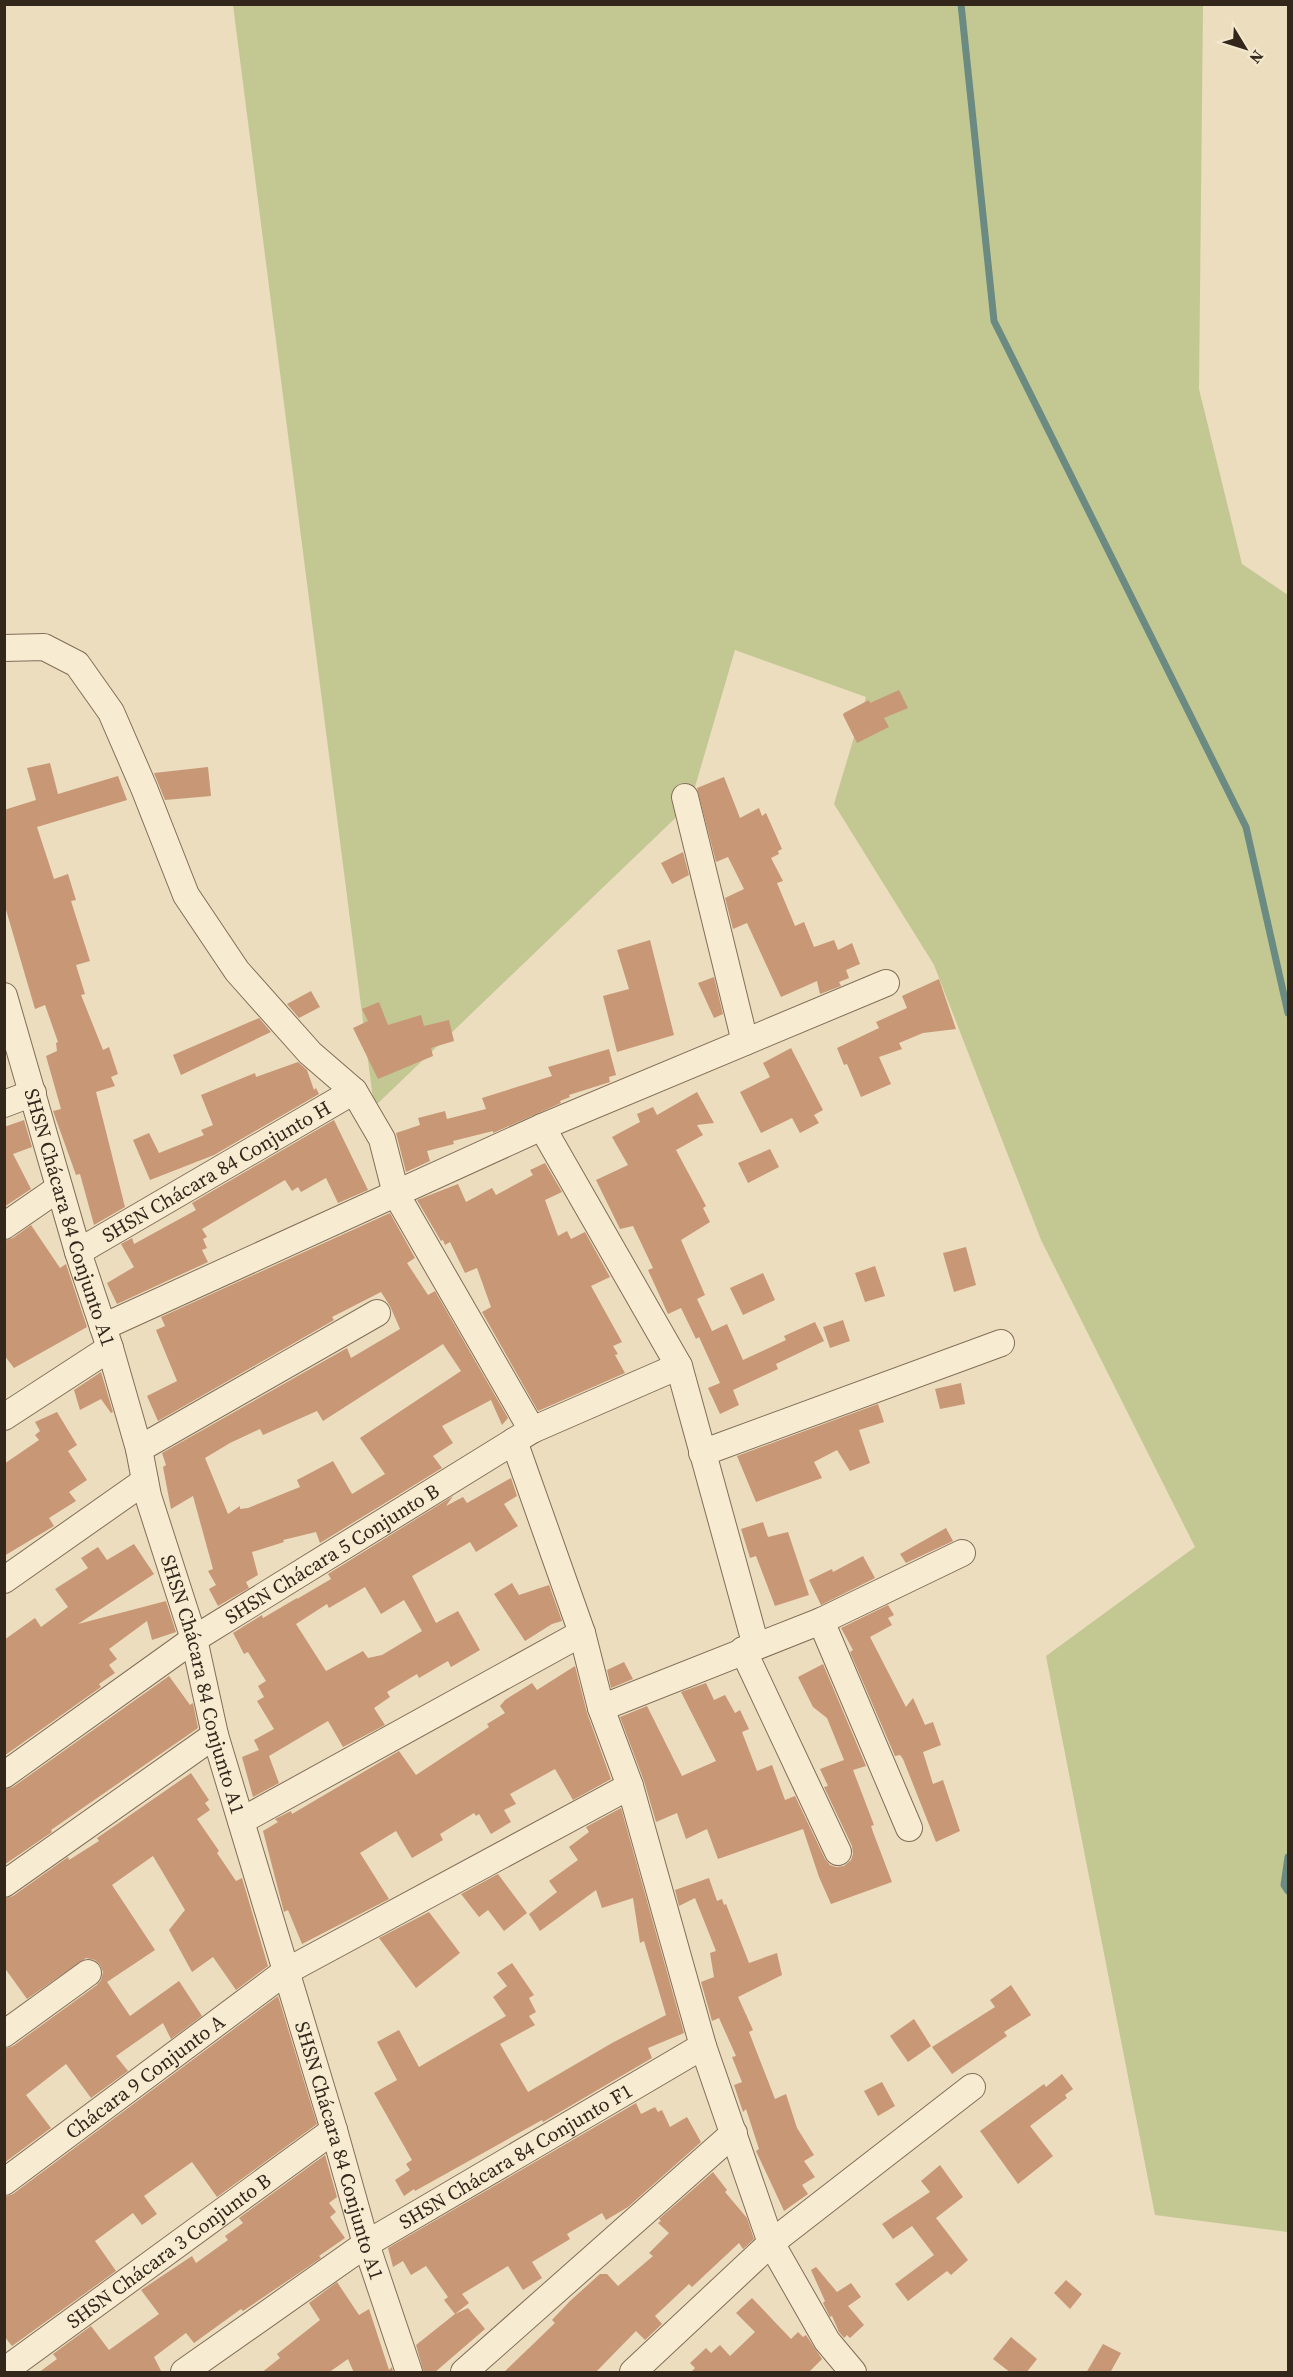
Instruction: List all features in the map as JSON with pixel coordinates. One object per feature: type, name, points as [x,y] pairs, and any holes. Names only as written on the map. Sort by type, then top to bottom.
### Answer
[{"type":"street","points":[[4,648],[44,647],[77,664],[111,712],[186,895],[237,971],[310,1053],[354,1091],[382,1140],[396,1194],[523,1436],[582,1633],[601,1708],[630,1786],[703,2046],[771,2243],[827,2341],[853,2373]]},
{"type":"street","points":[[685,797],[745,1042]]},
{"type":"street","points":[[4,1417],[106,1338],[396,1194],[542,1127],[886,984]]},
{"type":"street","name":"SHSN Chácara 84 Conjunto A1","points":[[4,996],[78,1252],[139,1449],[148,1497],[194,1639],[215,1734],[366,2244],[409,2373]]},
{"type":"street","name":"SHSN Chácara 84 Conjunto H","points":[[78,1252],[354,1091]]},
{"type":"street","points":[[4,1104],[33,1093]]},
{"type":"street","points":[[542,1127],[678,1366],[750,1648],[838,1852]]},
{"type":"street","points":[[4,1226],[60,1188]]},
{"type":"street","points":[[139,1449],[377,1313]]},
{"type":"street","points":[[702,1453],[1001,1343]]},
{"type":"street","name":"SHSN Chácara 5 Conjunto B","points":[[4,1775],[194,1639],[523,1436],[678,1366]]},
{"type":"street","points":[[4,1580],[145,1481]]},
{"type":"street","points":[[601,1708],[821,1621],[962,1553]]},
{"type":"street","points":[[821,1621],[909,1828]]},
{"type":"street","points":[[241,1821],[582,1633]]},
{"type":"street","points":[[4,1884],[215,1734]]},
{"type":"street","name":"Chácara 9 Conjunto A","points":[[4,2182],[285,1972],[630,1786]]},
{"type":"street","points":[[4,2034],[88,1973]]},
{"type":"street","name":"SHSN Chácara 84 Conjunto F1","points":[[184,2373],[366,2244],[703,2046]]},
{"type":"street","points":[[633,2373],[771,2243],[972,2087]]},
{"type":"street","name":"SHSN Chácara 3 Conjunto B","points":[[4,2371],[334,2130]]},
{"type":"street","points":[[464,2373],[734,2133]]},
{"type":"green space","points":[[233,5],[1203,5],[1199,389],[1242,564],[1288,595],[1288,2232],[1155,2215],[1046,1656],[1195,1547],[1041,1240],[934,965],[834,804],[866,697],[735,650],[690,804],[374,1107]]},
{"type":"building","points":[[899,690],[908,708],[884,718],[889,727],[857,743],[844,713],[869,700],[870,703]]},
{"type":"building","points":[[50,763],[58,794],[118,776],[127,800],[37,827],[54,879],[68,874],[76,900],[71,901],[90,961],[76,965],[85,994],[81,995],[103,1050],[109,1047],[118,1074],[111,1077],[115,1086],[96,1092],[125,1207],[94,1225],[80,1174],[76,1175],[53,1111],[61,1109],[46,1056],[57,1051],[56,1043],[58,1042],[45,1005],[35,1009],[4,903],[4,810],[36,800],[27,768]]},
{"type":"building","points":[[208,767],[211,796],[165,800],[154,773]]},
{"type":"building","points":[[724,777],[740,818],[759,808],[762,816],[766,813],[782,849],[778,851],[779,854],[771,858],[783,881],[777,883],[795,926],[804,922],[814,947],[834,940],[838,950],[852,943],[860,964],[846,970],[849,978],[839,982],[841,986],[820,994],[817,981],[781,997],[747,923],[733,929],[725,898],[744,889],[728,857],[716,862],[697,788]]},
{"type":"building","points":[[683,852],[689,875],[672,884],[661,863]]},
{"type":"building","points":[[650,940],[674,1035],[617,1052],[603,996],[629,989],[617,950]]},
{"type":"building","points":[[714,977],[723,1014],[714,1018],[698,983]]},
{"type":"building","points":[[939,979],[956,1029],[923,1033],[899,1043],[902,1049],[879,1057],[891,1084],[861,1097],[847,1064],[844,1065],[837,1048],[879,1028],[876,1022],[907,1008],[902,996]]},
{"type":"building","points":[[311,991],[320,1007],[299,1018],[287,1004]]},
{"type":"building","points":[[379,1002],[388,1025],[421,1015],[424,1026],[449,1020],[454,1041],[431,1048],[433,1056],[378,1079],[353,1028],[368,1021],[362,1009]]},
{"type":"building","points":[[259,1018],[271,1032],[181,1075],[173,1055]]},
{"type":"building","points":[[791,1048],[823,1110],[814,1115],[819,1123],[800,1133],[792,1118],[761,1133],[740,1092],[770,1077],[763,1063]]},
{"type":"building","points":[[609,1049],[616,1075],[609,1077],[610,1082],[569,1095],[570,1097],[560,1101],[561,1103],[493,1133],[493,1131],[453,1141],[454,1144],[427,1151],[430,1161],[406,1172],[396,1133],[420,1125],[418,1118],[445,1111],[447,1119],[486,1109],[482,1098],[552,1076],[548,1067]]},
{"type":"building","points":[[298,1062],[307,1070],[314,1090],[316,1088],[319,1094],[214,1155],[150,1180],[133,1140],[149,1133],[159,1153],[204,1135],[201,1130],[213,1125],[201,1095],[255,1073],[256,1077]]},
{"type":"building","points":[[697,1092],[714,1123],[697,1125],[703,1135],[676,1150],[706,1206],[703,1208],[710,1222],[681,1240],[705,1295],[697,1299],[712,1331],[706,1334],[727,1324],[743,1360],[786,1340],[784,1336],[815,1322],[824,1341],[776,1364],[778,1369],[733,1390],[739,1405],[720,1414],[708,1388],[720,1383],[699,1337],[696,1339],[681,1308],[668,1314],[648,1270],[653,1268],[633,1226],[620,1229],[596,1180],[628,1165],[612,1137],[640,1122],[637,1114],[653,1107],[657,1115]]},
{"type":"building","points":[[24,1120],[32,1147],[13,1154],[31,1189],[4,1207],[4,1127]]},
{"type":"building","points":[[334,1120],[368,1190],[338,1203],[326,1178],[301,1192],[298,1187],[292,1191],[285,1180],[202,1229],[207,1237],[203,1239],[207,1248],[202,1250],[208,1262],[117,1304],[107,1283],[134,1267],[121,1244],[132,1238],[134,1244],[196,1210],[192,1203]]},
{"type":"building","points":[[770,1149],[779,1167],[748,1183],[738,1163]]},
{"type":"building","points":[[545,1163],[562,1192],[545,1200],[558,1236],[567,1231],[571,1239],[585,1232],[610,1277],[591,1286],[622,1342],[613,1346],[618,1354],[615,1355],[625,1373],[538,1411],[482,1312],[491,1307],[477,1268],[465,1273],[450,1242],[445,1245],[443,1240],[441,1241],[417,1200],[458,1184],[466,1202],[492,1188],[496,1195],[533,1175],[530,1170]]},
{"type":"building","points":[[390,1213],[415,1258],[407,1263],[428,1295],[435,1291],[508,1418],[502,1425],[491,1400],[442,1426],[453,1443],[433,1456],[442,1468],[320,1543],[316,1532],[283,1540],[284,1542],[252,1552],[258,1575],[246,1582],[249,1588],[218,1606],[209,1589],[216,1585],[208,1571],[213,1569],[193,1496],[171,1509],[163,1467],[166,1465],[162,1453],[347,1348],[351,1358],[400,1329],[381,1292],[332,1317],[334,1320],[158,1421],[147,1396],[177,1381],[156,1330],[165,1326],[161,1317]],"holes":[[[443,1344],[461,1371],[360,1438],[385,1474],[352,1494],[333,1461],[297,1480],[300,1487],[248,1508],[240,1509],[240,1506],[228,1514],[205,1458],[260,1429],[263,1435],[317,1411],[323,1421]]]},
{"type":"building","points":[[31,1225],[60,1268],[66,1264],[87,1327],[14,1368],[4,1355],[4,1241],[13,1238]]},
{"type":"building","points":[[966,1247],[976,1285],[954,1292],[943,1253]]},
{"type":"building","points":[[875,1266],[885,1296],[865,1302],[855,1273]]},
{"type":"building","points":[[763,1273],[775,1300],[743,1315],[730,1288]]},
{"type":"building","points":[[843,1320],[850,1341],[830,1348],[823,1327]]},
{"type":"building","points":[[101,1372],[113,1412],[111,1413],[101,1399],[80,1410],[74,1390]]},
{"type":"building","points":[[961,1383],[965,1404],[940,1409],[935,1389]]},
{"type":"building","points":[[878,1404],[884,1422],[859,1430],[870,1463],[850,1471],[837,1450],[814,1462],[822,1478],[756,1502],[737,1456]]},
{"type":"building","points":[[57,1412],[77,1445],[68,1451],[87,1480],[69,1492],[76,1501],[49,1518],[54,1526],[4,1556],[4,1464],[39,1440],[35,1435],[40,1431],[35,1422]]},
{"type":"building","points":[[511,1478],[517,1496],[504,1504],[518,1526],[476,1552],[470,1542],[412,1576],[436,1623],[458,1611],[480,1650],[451,1667],[448,1661],[419,1678],[417,1674],[387,1692],[390,1697],[374,1708],[385,1725],[343,1747],[328,1721],[269,1756],[279,1783],[253,1797],[242,1757],[259,1750],[254,1740],[274,1729],[257,1701],[264,1697],[258,1686],[266,1681],[248,1652],[244,1654],[233,1633],[331,1579],[328,1574],[453,1496],[446,1506],[463,1497],[467,1503]],"holes":[[[365,1587],[381,1614],[404,1600],[422,1631],[382,1655],[368,1658],[363,1651],[326,1671],[296,1624],[327,1604],[329,1608]]]},
{"type":"building","points":[[763,1522],[768,1537],[788,1532],[809,1595],[775,1606],[756,1556],[750,1558],[741,1529]]},
{"type":"building","points":[[946,1528],[953,1541],[906,1563],[900,1554]]},
{"type":"building","points":[[134,1544],[154,1574],[78,1624],[166,1601],[176,1632],[152,1640],[147,1621],[109,1649],[117,1659],[109,1665],[115,1673],[99,1684],[101,1687],[4,1756],[4,1640],[35,1618],[41,1627],[68,1607],[55,1589],[88,1568],[81,1558],[98,1547],[107,1560]]},
{"type":"building","points":[[863,1556],[875,1578],[821,1605],[809,1580],[832,1569],[833,1572]]},
{"type":"building","points":[[512,1583],[519,1595],[549,1585],[562,1621],[552,1624],[525,1641],[494,1594]]},
{"type":"building","points":[[888,1605],[894,1615],[888,1618],[892,1625],[870,1637],[906,1707],[913,1698],[925,1725],[933,1722],[941,1745],[923,1752],[933,1784],[943,1780],[960,1831],[936,1842],[903,1759],[900,1755],[895,1756],[850,1652],[853,1650],[841,1628]]},
{"type":"building","points":[[624,1662],[633,1679],[611,1688],[607,1670]]},
{"type":"building","points":[[823,1664],[866,1766],[853,1770],[892,1882],[831,1904],[803,1829],[718,1859],[707,1829],[686,1839],[677,1813],[656,1822],[644,1781],[620,1717],[647,1706],[682,1776],[716,1761],[681,1692],[706,1683],[714,1700],[725,1695],[735,1713],[740,1710],[749,1729],[742,1732],[757,1771],[772,1765],[785,1800],[795,1796],[825,1859],[830,1865],[844,1866],[851,1860],[852,1846],[824,1787],[828,1786],[820,1769],[844,1760],[827,1718],[813,1707],[798,1677]]},
{"type":"building","points":[[575,1666],[587,1713],[611,1779],[573,1800],[555,1769],[510,1794],[516,1804],[504,1810],[511,1822],[491,1834],[479,1814],[476,1816],[474,1813],[440,1834],[443,1840],[412,1858],[396,1831],[360,1853],[389,1899],[302,1944],[288,1910],[284,1912],[263,1831],[278,1822],[275,1819],[291,1811],[292,1814],[399,1751],[416,1775],[489,1727],[487,1724],[505,1713],[500,1706],[505,1700],[532,1683],[537,1690]]},
{"type":"building","points":[[169,1676],[190,1705],[193,1703],[198,1728],[4,1865],[4,1790],[13,1787]]},
{"type":"building","points":[[191,1773],[209,1800],[205,1803],[210,1810],[197,1819],[236,1881],[242,1878],[268,1966],[236,1990],[213,1957],[192,1972],[169,1930],[185,1910],[153,1856],[112,1885],[155,1950],[107,1982],[130,2016],[179,1981],[202,2016],[171,2039],[163,2023],[116,2056],[128,2071],[91,2098],[66,2064],[26,2095],[51,2128],[4,2163],[4,2049],[13,2046],[97,1985],[103,1972],[95,1960],[86,1958],[27,1999],[4,1967],[4,1899],[13,1896],[68,1857],[69,1860],[99,1841],[97,1838]]},
{"type":"building","points":[[621,1808],[684,2033],[648,2048],[652,2058],[543,2122],[542,2120],[404,2196],[395,2180],[410,2170],[406,2164],[412,2160],[374,2093],[397,2080],[377,2042],[399,2030],[419,2067],[506,2016],[493,1997],[507,1986],[497,1973],[512,1963],[534,1995],[529,1998],[536,2012],[529,2016],[535,2025],[500,2044],[528,2092],[612,2043],[666,2015],[644,1941],[640,1943],[633,1898],[602,1908],[596,1890],[540,1931],[529,1914],[557,1892],[549,1881],[578,1860],[569,1847],[589,1832],[586,1827]]},
{"type":"building","points":[[498,1874],[527,1913],[504,1931],[488,1910],[479,1917],[461,1894]]},
{"type":"building","points":[[709,1878],[717,1901],[722,1899],[724,1905],[726,1904],[749,1963],[777,1953],[782,1975],[738,1997],[753,2030],[749,2032],[775,2099],[786,2094],[797,2128],[814,2155],[804,2161],[815,2177],[802,2185],[808,2194],[784,2211],[756,2151],[759,2149],[746,2109],[743,2112],[734,2085],[742,2082],[732,2057],[736,2056],[719,2018],[712,2021],[701,1982],[714,1977],[710,1953],[716,1951],[695,1898],[679,1906],[675,1890]]},
{"type":"building","points":[[429,1912],[460,1953],[416,1988],[379,1938]]},
{"type":"building","points":[[1011,1985],[1031,2015],[1004,2032],[1007,2036],[952,2074],[932,2047],[995,2007],[990,2000]]},
{"type":"building","points":[[278,1996],[317,2124],[217,2197],[192,2162],[144,2196],[157,2214],[142,2225],[133,2213],[95,2241],[116,2271],[12,2346],[4,2336],[4,2197],[13,2194]]},
{"type":"building","points":[[914,2019],[931,2046],[908,2062],[890,2036]]},
{"type":"building","points":[[1062,2074],[1073,2089],[1065,2095],[1067,2098],[1030,2126],[1053,2156],[1018,2184],[980,2131],[1044,2084],[1046,2087]]},
{"type":"building","points":[[882,2082],[895,2106],[878,2116],[864,2091]]},
{"type":"building","points":[[636,2103],[641,2114],[655,2107],[658,2112],[662,2110],[670,2127],[687,2117],[701,2142],[628,2207],[606,2220],[602,2213],[567,2234],[570,2239],[532,2262],[542,2278],[523,2290],[508,2266],[462,2294],[469,2303],[455,2314],[444,2300],[448,2297],[426,2266],[411,2275],[403,2261],[393,2267],[388,2248]]},
{"type":"building","points":[[325,2155],[337,2197],[329,2203],[336,2212],[330,2217],[345,2238],[319,2256],[321,2258],[243,2311],[241,2309],[194,2343],[186,2333],[154,2357],[162,2373],[38,2373],[57,2359],[53,2354],[91,2326],[109,2350],[159,2314],[141,2290],[192,2256],[196,2263],[228,2240],[225,2236],[243,2223],[239,2218]]},
{"type":"building","points":[[940,2165],[963,2197],[936,2218],[968,2260],[951,2275],[947,2271],[908,2301],[895,2284],[934,2255],[912,2226],[893,2239],[882,2224],[930,2192],[921,2181]]},
{"type":"building","points":[[713,2172],[727,2190],[725,2192],[747,2218],[754,2239],[743,2249],[739,2243],[692,2287],[689,2284],[655,2316],[662,2324],[645,2340],[636,2331],[595,2373],[503,2373],[555,2323],[552,2320],[570,2301],[600,2274],[607,2274],[618,2286],[653,2256],[649,2253],[669,2233],[658,2223],[661,2221],[659,2219]]},
{"type":"building","points":[[816,2267],[837,2292],[851,2283],[861,2297],[848,2306],[864,2325],[850,2338],[847,2335],[844,2338],[839,2332],[823,2303],[825,2301],[811,2270]]},
{"type":"building","points":[[1066,2280],[1082,2294],[1070,2309],[1054,2293]]},
{"type":"building","points":[[337,2282],[359,2315],[369,2309],[389,2370],[392,2367],[393,2373],[354,2373],[348,2359],[328,2373],[261,2373],[280,2358],[277,2354],[320,2320],[309,2303]]},
{"type":"building","points":[[752,2298],[791,2339],[798,2332],[803,2337],[806,2335],[822,2359],[808,2373],[690,2373],[695,2368],[690,2363],[706,2348],[711,2353],[720,2345],[730,2356],[755,2332],[736,2313]]},
{"type":"building","points":[[468,2308],[485,2329],[434,2373],[424,2373],[416,2345],[455,2314]]},
{"type":"building","points":[[1011,2337],[1037,2359],[1026,2373],[1011,2373],[993,2359]]},
{"type":"building","points":[[1103,2344],[1121,2353],[1110,2373],[1086,2373]]},
{"type":"waterway","points":[[961,4],[994,321],[1246,827],[1288,1013]]},
{"type":"waterway","points":[[1288,1857],[1284,1885],[1288,1891]]}]
